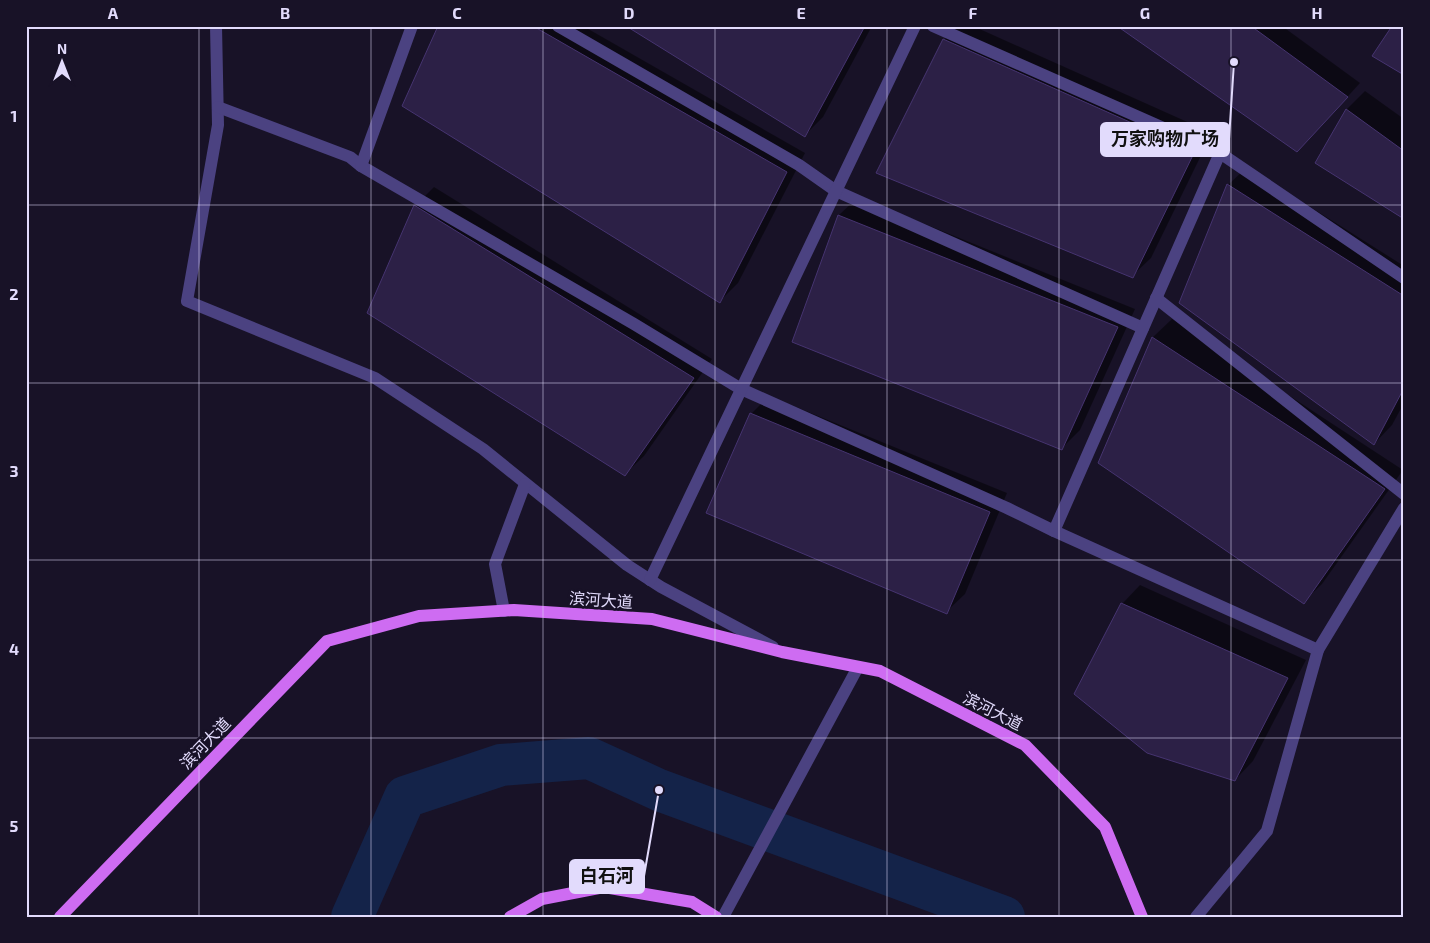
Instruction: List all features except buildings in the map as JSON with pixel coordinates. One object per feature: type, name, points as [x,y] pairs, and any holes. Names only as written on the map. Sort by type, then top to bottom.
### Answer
[{"type":"main road","name":"滨河大道","points":[[60,917],[327,641],[419,616],[514,610],[652,619],[782,652],[880,671],[1025,745],[1105,827],[1142,917]]},
{"type":"main road","points":[[510,917],[542,898],[604,887],[692,902],[716,917]]},
{"type":"street","points":[[216,26],[218,125],[187,301],[375,378],[483,449],[627,565],[650,580],[782,652]]},
{"type":"street","points":[[361,166],[412,26]]},
{"type":"street","points":[[558,26],[799,165],[836,192],[1142,328]]},
{"type":"street","points":[[650,580],[915,26]]},
{"type":"street","points":[[933,26],[1220,153],[1404,278]]},
{"type":"street","points":[[218,107],[350,157],[361,166],[634,324],[741,389],[1318,650]]},
{"type":"street","points":[[1054,531],[1220,153]]},
{"type":"street","points":[[1156,298],[1404,494]]},
{"type":"street","points":[[504,611],[495,564],[525,484]]},
{"type":"street","points":[[1196,917],[1267,831],[1318,650],[1404,508]]},
{"type":"street","points":[[723,917],[858,667]]},
{"type":"waterway","points":[[352,917],[405,797],[501,765],[589,758],[659,790],[1004,917]]},
{"type":"place","name":"万家购物广场","points":[[1234,62]]},
{"type":"place","name":"白石河","points":[[659,790]]}]
